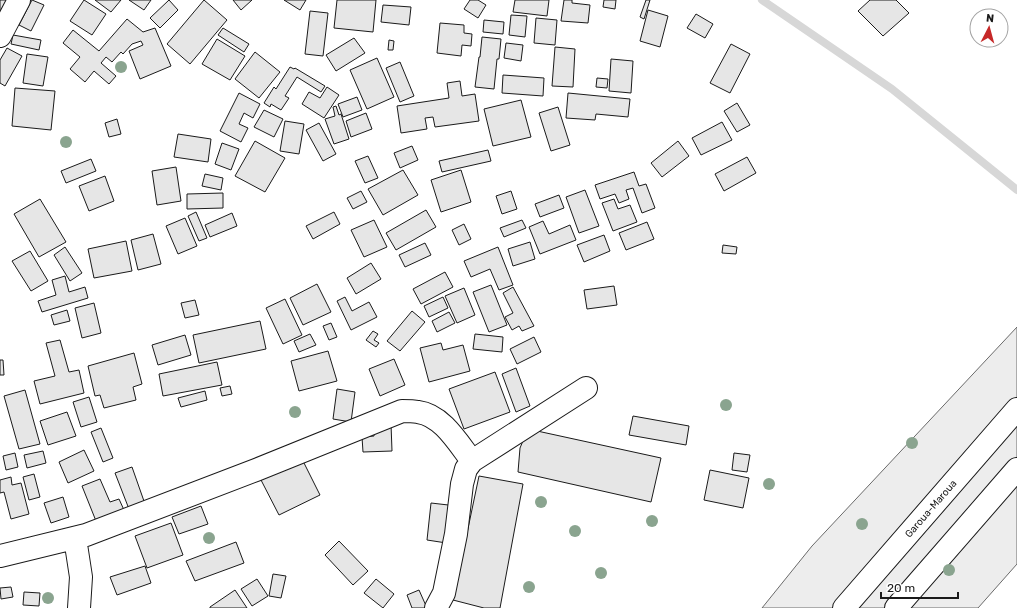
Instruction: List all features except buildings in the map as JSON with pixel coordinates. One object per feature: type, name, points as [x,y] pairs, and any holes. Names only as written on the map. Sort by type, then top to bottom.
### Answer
[{"type":"main road","points":[[0,36],[19,0]]},
{"type":"main road","points":[[436,608],[444,593],[456,534],[462,484],[466,469],[472,460],[586,388]]},
{"type":"main road","name":"Garoua-Maroua","points":[[844,608],[1017,410]]},
{"type":"main road","points":[[0,556],[86,535],[256,470],[402,411],[419,412],[435,418],[449,431],[472,460]]},
{"type":"main road","points":[[896,608],[1017,469]]},
{"type":"main road","points":[[75,538],[81,577],[79,608]]},
{"type":"shaded area","points":[[1017,327],[1017,564],[978,608],[762,608],[812,546]]},
{"type":"waterway","points":[[762,0],[892,89],[1017,190]]}]
